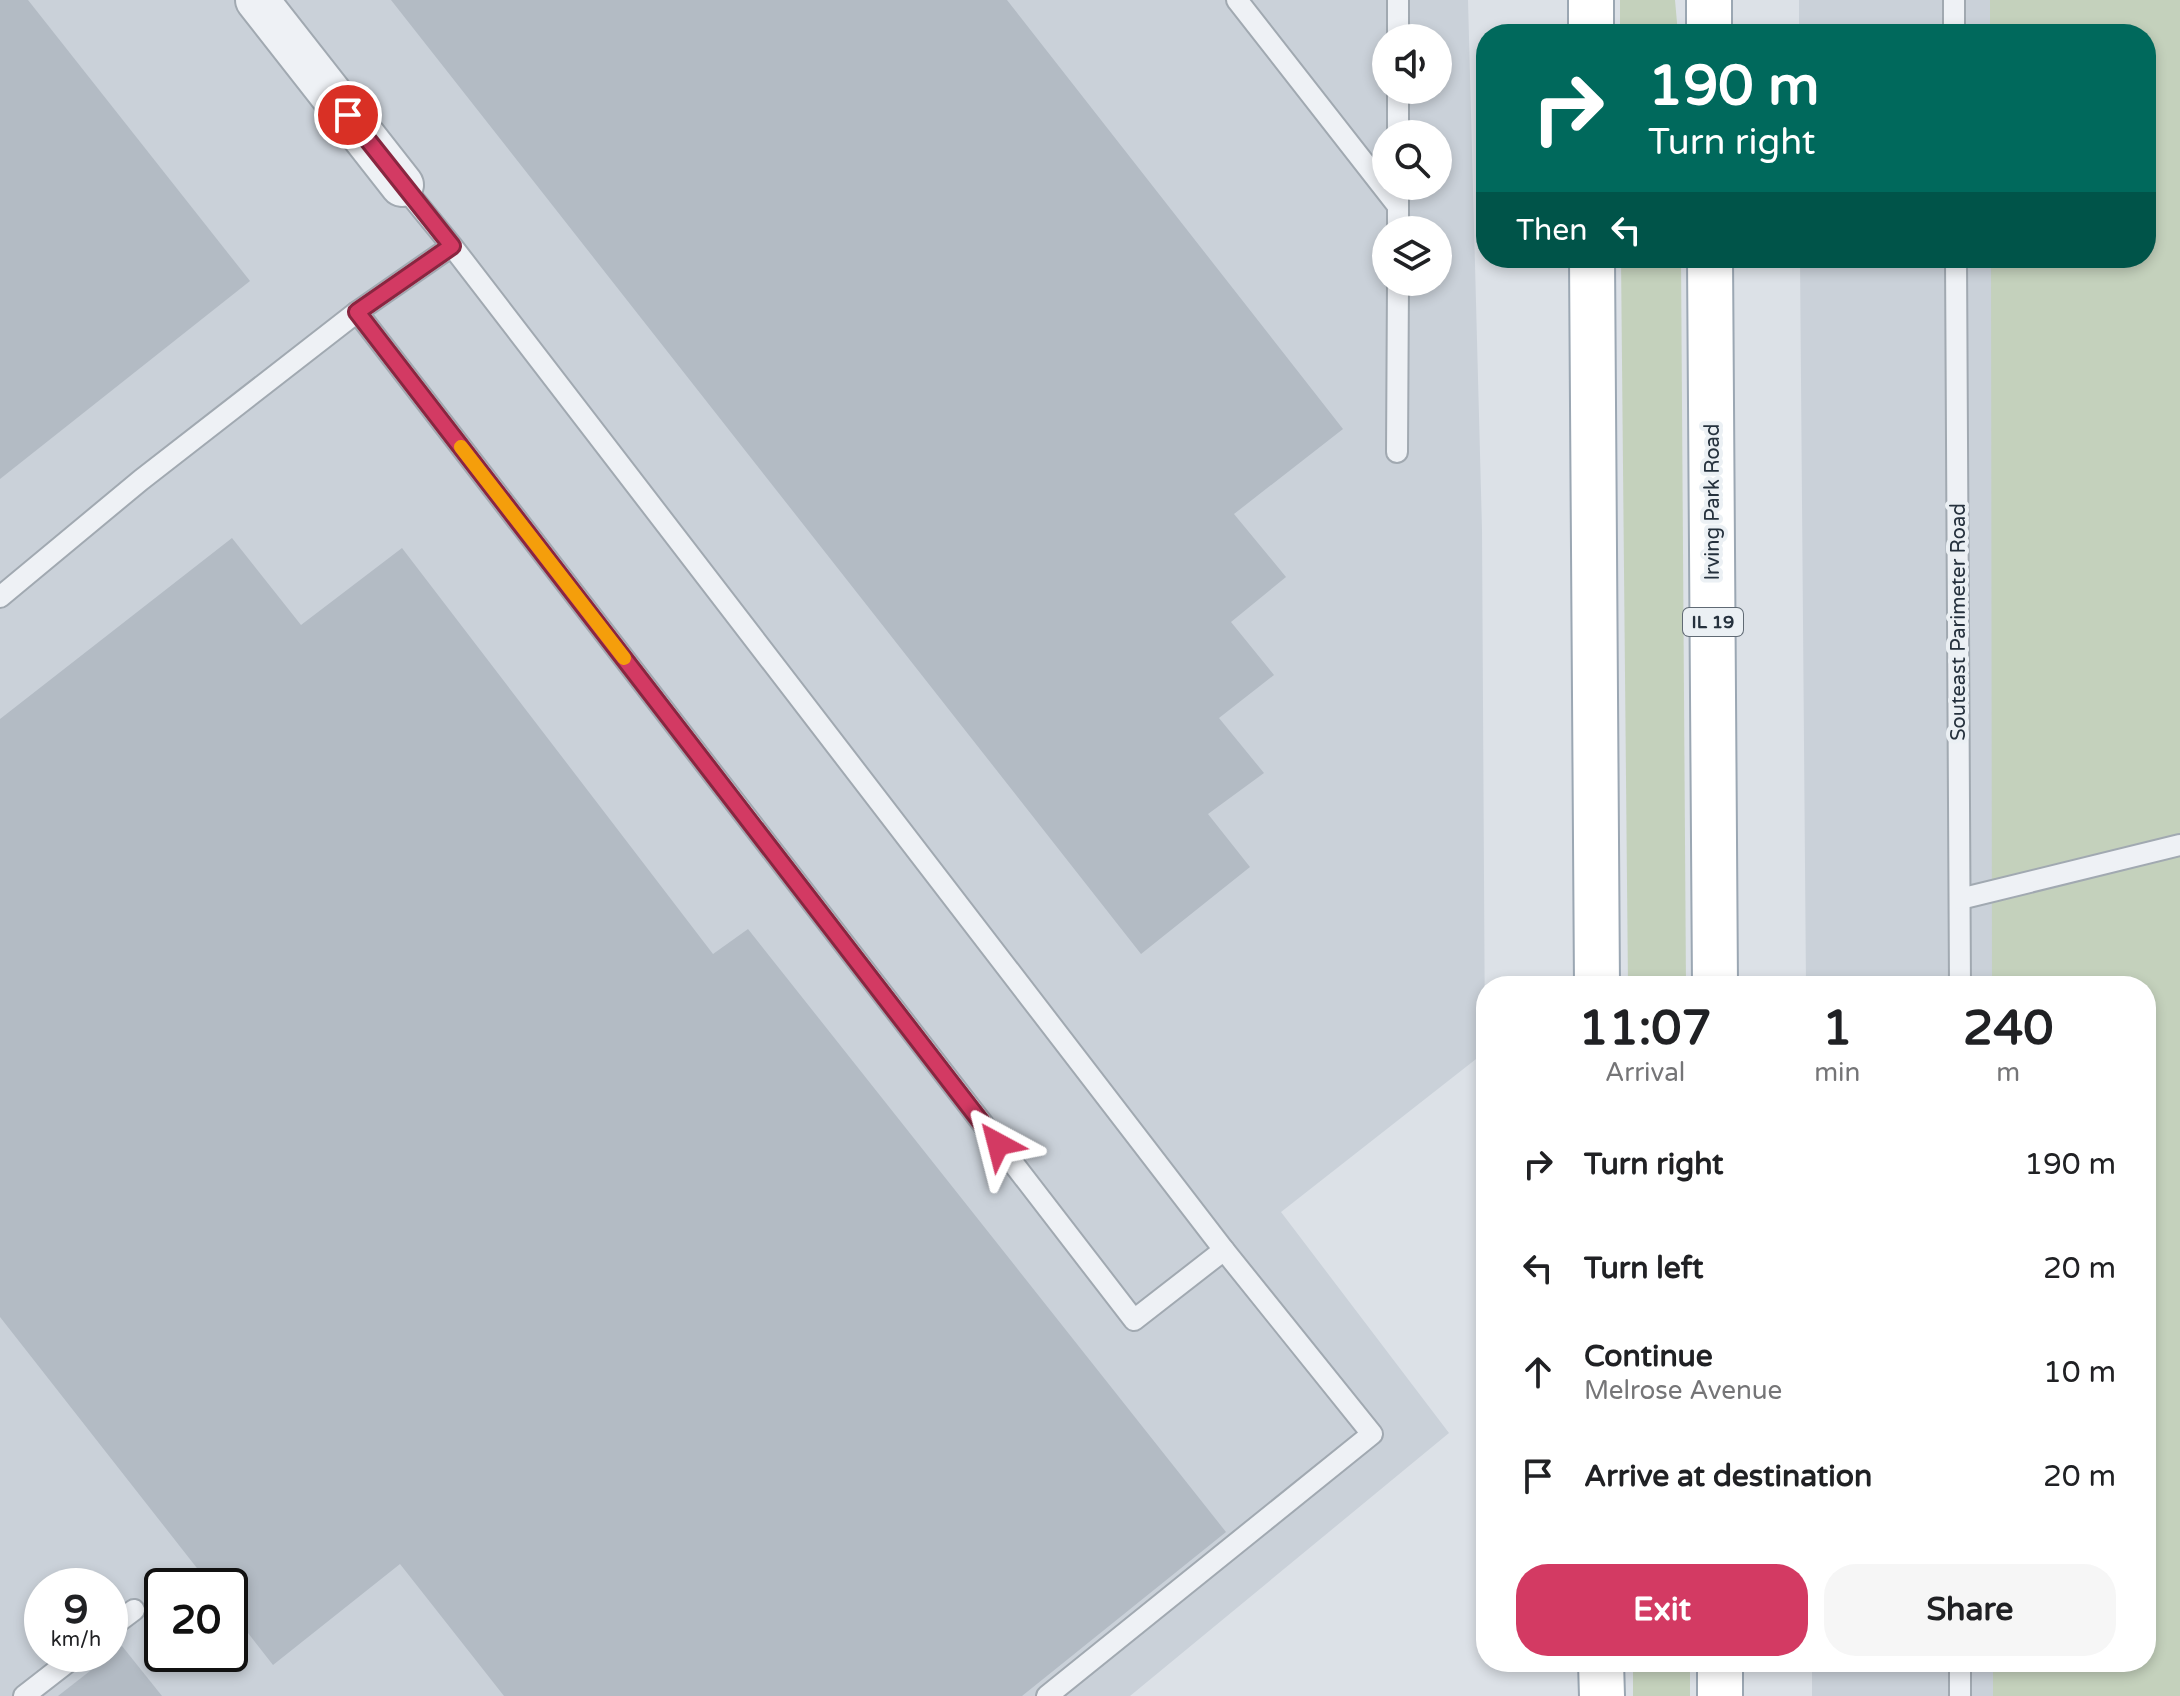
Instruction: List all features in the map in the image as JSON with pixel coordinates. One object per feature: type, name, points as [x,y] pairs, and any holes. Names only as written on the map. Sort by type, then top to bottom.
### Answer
[{"type":"main road","points":[[1591,0],[1591,24]]},
{"type":"main road","points":[[1709,0],[1709,24]]},
{"type":"main road","points":[[1592,268],[1597,976]]},
{"type":"main road","name":"Irving Park Road","points":[[1710,268],[1715,976]]},
{"type":"main road","points":[[1601,1672],[1602,1696]]},
{"type":"main road","points":[[1720,1672],[1720,1696]]},
{"type":"street","points":[[257,0],[402,185]]},
{"type":"lane","points":[[1237,0],[1372,164]]},
{"type":"lane","points":[[1398,0],[1398,24]]},
{"type":"lane","points":[[1954,0],[1954,24]]},
{"type":"lane","points":[[402,185],[1224,1250],[1372,1434],[1047,1696]]},
{"type":"lane","points":[[0,597],[141,480],[357,312],[452,246]]},
{"type":"lane","name":"Souteast Parimeter Road","points":[[1956,268],[1960,976]]},
{"type":"lane","points":[[1397,452],[1398,296]]},
{"type":"lane","points":[[357,312],[1134,1320],[1224,1250]]},
{"type":"lane","points":[[1960,899],[2180,845]]},
{"type":"lane","points":[[128,1614],[134,1610]]},
{"type":"lane","points":[[24,1696],[55,1672]]},
{"type":"lane","points":[[1960,1672],[1960,1696]]},
{"type":"shaded area","points":[[0,0],[1468,0],[1482,529],[1485,976],[1476,976],[1476,1059],[1281,1212],[1449,1433],[1130,1696],[0,1696]]},
{"type":"shaded area","points":[[1799,0],[2180,0],[2180,1696],[1812,1696],[1812,1672],[2156,1672],[2156,976],[1806,976],[1800,268],[2156,268],[2156,24],[1799,24]]},
{"type":"green space","points":[[1620,0],[1675,0],[1677,24],[1620,24]]},
{"type":"green space","points":[[1990,0],[2180,0],[2180,1696],[1993,1696],[1993,1672],[2156,1672],[2156,976],[1992,976],[1991,268],[2156,268],[2156,24],[1990,24]]},
{"type":"green space","points":[[1621,268],[1681,268],[1686,976],[1628,976]]},
{"type":"green space","points":[[1633,1672],[1690,1672],[1690,1696],[1633,1696]]},
{"type":"building","points":[[0,0],[28,0],[250,281],[0,479]]},
{"type":"building","points":[[391,0],[1007,0],[1343,429],[1234,514],[1286,577],[1231,622],[1274,675],[1219,718],[1264,773],[1208,814],[1250,867],[1141,954]]},
{"type":"building","points":[[232,538],[301,625],[402,548],[713,954],[748,929],[1226,1532],[1022,1696],[504,1696],[400,1564],[273,1665],[248,1633],[248,1568],[197,1568],[0,1317],[0,719]]},
{"type":"building","points":[[128,1654],[162,1696],[58,1696],[89,1672],[128,1672]]},
{"type":"slow traffic","points":[[461,447],[624,658]]},
{"type":"route","points":[[348,115],[452,246],[357,312],[998,1144]]}]
